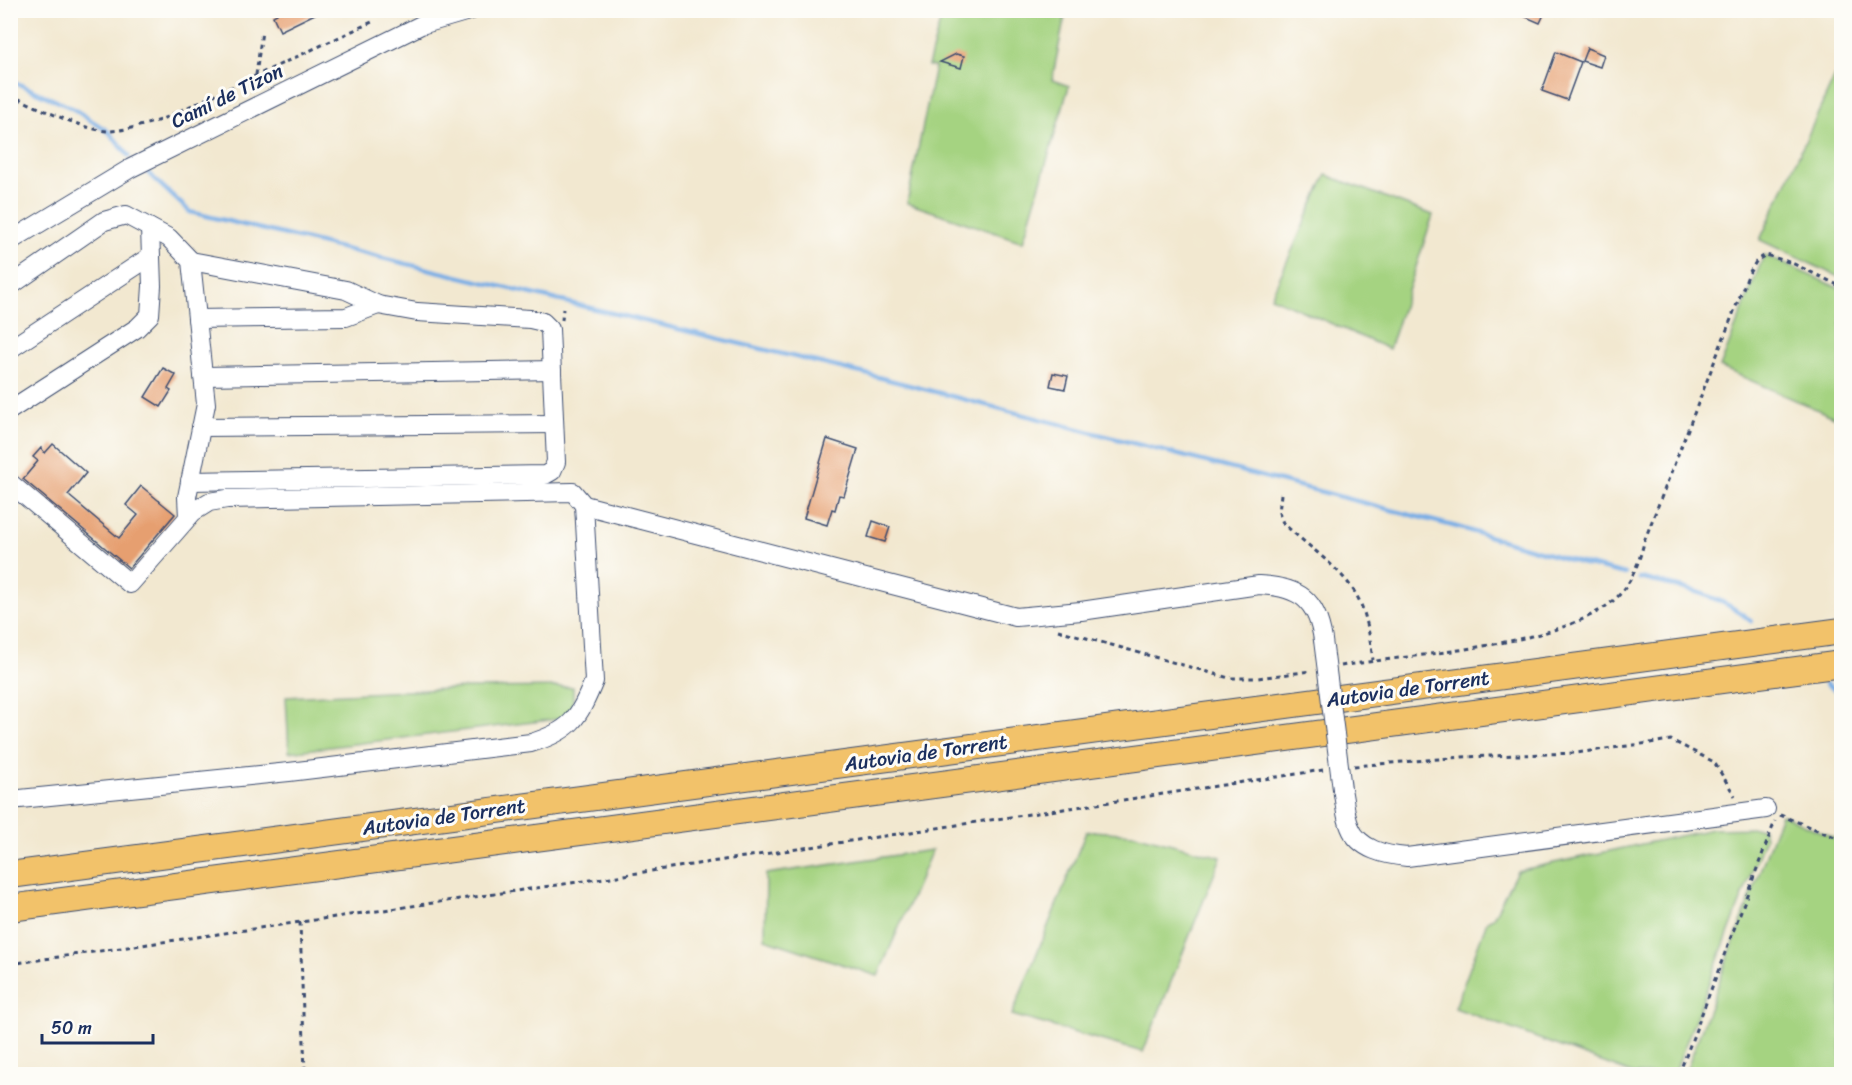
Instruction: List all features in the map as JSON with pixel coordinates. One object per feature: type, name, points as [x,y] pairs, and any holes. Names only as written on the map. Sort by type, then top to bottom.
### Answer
[{"type":"highway","name":"Autovia de Torrent","points":[[10,875],[1842,631]]},
{"type":"highway","name":"Autovia de Torrent","points":[[10,908],[1842,664]]},
{"type":"highway","points":[[10,915],[232,879]]},
{"type":"street","name":"Camí de Tizon","points":[[10,241],[142,162],[421,25],[472,10]]},
{"type":"street","points":[[10,286],[104,221],[126,215],[169,238],[190,261],[206,404],[187,497],[188,517]]},
{"type":"street","points":[[10,410],[136,328],[150,315],[152,286],[150,228]]},
{"type":"street","points":[[10,350],[151,256]]},
{"type":"street","points":[[190,261],[346,290],[378,305],[417,312],[492,315],[543,322],[550,329],[556,462],[552,471],[545,475],[190,481]]},
{"type":"street","points":[[197,320],[346,317],[378,305]]},
{"type":"street","points":[[202,376],[552,370]]},
{"type":"street","points":[[201,427],[554,424]]},
{"type":"street","points":[[10,483],[130,584],[188,517],[209,502],[227,498],[573,492],[584,504],[1016,617],[1081,611],[1259,585],[1282,586],[1299,594],[1314,607],[1320,623],[1342,789],[1350,829],[1365,847],[1388,855],[1407,857],[1766,809]]},
{"type":"street","points":[[10,800],[289,772],[531,743],[551,737],[570,725],[583,707],[594,681],[584,504]]},
{"type":"path","points":[[10,95],[84,126],[109,132],[160,120],[374,21]]},
{"type":"path","points":[[256,75],[262,31]]},
{"type":"path","points":[[1332,668],[1373,660],[1480,646],[1548,633],[1597,613],[1621,594],[1638,563],[1749,273],[1757,260],[1766,255],[1792,263],[1842,287]]},
{"type":"path","points":[[1281,494],[1279,513],[1283,523],[1338,572],[1359,599],[1369,627],[1373,660]]},
{"type":"path","points":[[1050,627],[1229,678],[1269,677],[1322,669]]},
{"type":"path","points":[[1345,767],[1462,757],[1576,753],[1671,740],[1714,762],[1734,796],[1766,809]]},
{"type":"path","points":[[10,964],[1333,768]]},
{"type":"path","points":[[1679,1074],[1778,814],[1842,840]]},
{"type":"path","points":[[300,922],[305,1074]]},
{"type":"green space","points":[[943,11],[1066,11],[1052,80],[1069,86],[1023,242],[907,203],[935,67],[928,66]]},
{"type":"green space","points":[[1841,63],[1841,278],[1760,240]]},
{"type":"green space","points":[[1326,175],[1433,215],[1389,349],[1271,297]]},
{"type":"green space","points":[[1764,255],[1841,289],[1841,420],[1720,367]]},
{"type":"green space","points":[[573,687],[573,710],[566,718],[289,752],[286,697],[468,688]]},
{"type":"green space","points":[[1781,814],[1841,841],[1841,1074],[1685,1074]]},
{"type":"green space","points":[[1763,828],[1765,838],[1674,1074],[1634,1074],[1455,1008],[1487,921],[1493,918],[1517,871],[1712,829]]},
{"type":"green space","points":[[1086,832],[1134,834],[1221,857],[1143,1052],[1012,1015]]},
{"type":"green space","points":[[932,850],[878,976],[765,939],[766,874]]},
{"type":"building","points":[[275,10],[323,10],[280,31],[273,16],[277,14]]},
{"type":"building","points":[[1510,10],[1546,10],[1540,23]]},
{"type":"building","points":[[1587,48],[1604,55],[1600,67],[1582,61]]},
{"type":"building","points":[[1556,52],[1581,62],[1567,100],[1542,91]]},
{"type":"building","points":[[956,54],[964,56],[961,68],[940,62]]},
{"type":"building","points":[[163,368],[176,375],[168,389],[171,391],[161,407],[145,397]]},
{"type":"building","points":[[1053,373],[1068,376],[1065,389],[1050,386]]},
{"type":"building","points":[[827,439],[858,449],[844,496],[839,495],[835,510],[832,509],[827,525],[804,518]]},
{"type":"building","points":[[53,444],[86,473],[68,495],[119,538],[138,515],[126,505],[141,486],[175,514],[129,568],[23,479],[38,461],[33,457],[41,448],[45,453]]},
{"type":"building","points":[[873,521],[890,527],[885,542],[868,537]]},
{"type":"waterway","points":[[10,80],[72,108],[109,132],[129,156]]},
{"type":"waterway","points":[[148,173],[190,212],[870,375],[1457,527],[1625,574]]},
{"type":"waterway","points":[[1639,578],[1712,597],[1739,611],[1751,621]]},
{"type":"waterway","points":[[1826,684],[1842,694]]}]
